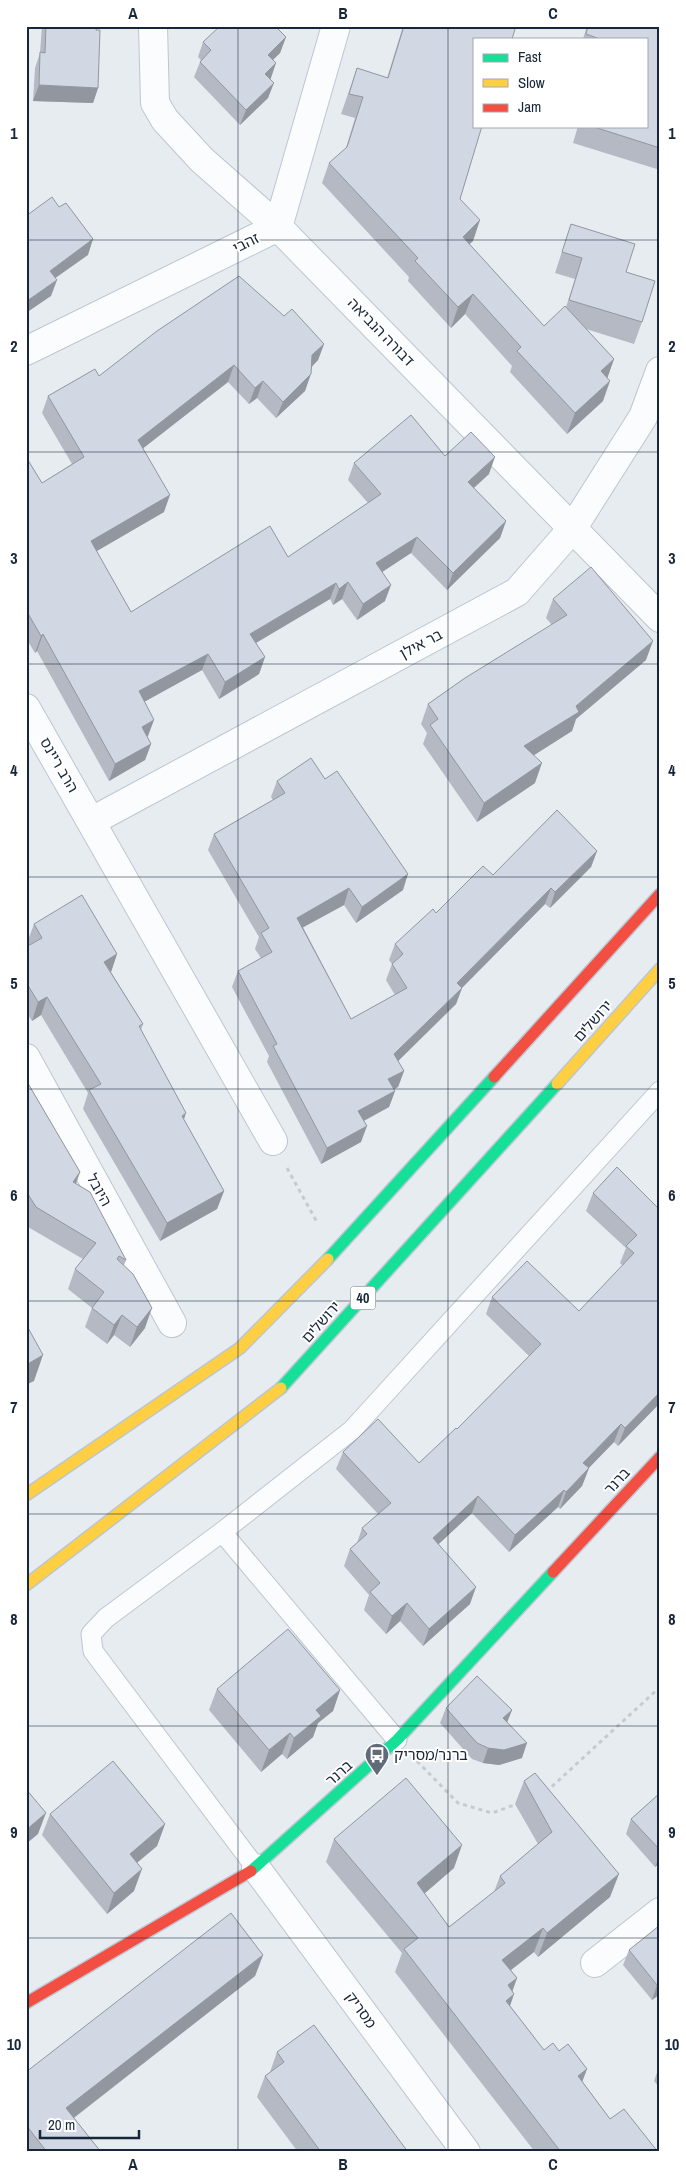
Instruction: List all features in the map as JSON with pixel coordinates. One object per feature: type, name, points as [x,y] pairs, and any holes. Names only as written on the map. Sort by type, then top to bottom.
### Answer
[{"type":"main road","points":[[26,1495],[240,1348],[334,1253],[660,894]]},
{"type":"main road","name":"ירושלים","points":[[26,1585],[285,1385],[660,968]]},
{"type":"main road","name":"ברנר","points":[[26,2003],[256,1868],[397,1740],[660,1457]]},
{"type":"street","name":"דבורה הנביאה","points":[[153,26],[155,103],[165,120],[202,160],[278,227],[660,618]]},
{"type":"street","name":"זהבי","points":[[26,351],[278,227],[336,26]]},
{"type":"street","name":"בר אילן","points":[[92,821],[517,592],[572,529],[643,417],[660,370]]},
{"type":"street","name":"הרב ריינס","points":[[26,708],[273,1141]]},
{"type":"street","name":"היובל","points":[[26,1058],[172,1323]]},
{"type":"street","name":"מסריק","points":[[256,1868],[466,2152]]},
{"type":"street","points":[[595,1964],[660,1912]]},
{"type":"lane","points":[[256,1868],[93,1651],[91,1634],[106,1618],[222,1532],[352,1430],[660,1091]]},
{"type":"lane","points":[[222,1532],[397,1740]]},
{"type":"path","points":[[273,1141],[334,1253]]},
{"type":"path","points":[[545,1793],[660,1687]]},
{"type":"path","points":[[397,1740],[458,1803],[492,1814],[518,1803]]},
{"type":"building","points":[[46,26],[97,26],[96,30],[100,30],[98,88],[39,85],[40,52],[45,53]]},
{"type":"building","points":[[220,26],[275,26],[286,37],[268,55],[276,63],[265,74],[274,83],[246,110],[200,62],[211,50],[203,42]]},
{"type":"building","points":[[404,26],[516,26],[512,38],[473,38],[473,128],[481,128],[460,199],[480,220],[463,237],[544,326],[565,306],[614,359],[601,371],[610,381],[575,413],[517,351],[521,347],[473,294],[458,307],[415,261],[418,258],[329,163],[347,147],[363,97],[349,94],[357,68],[388,78]]},
{"type":"building","points":[[588,26],[660,26],[660,148],[597,128],[648,128],[648,38],[597,38],[586,34]]},
{"type":"building","points":[[52,197],[59,207],[66,203],[93,239],[50,271],[57,280],[27,301],[26,216]]},
{"type":"building","points":[[571,224],[635,244],[626,272],[655,281],[642,322],[569,300],[582,258],[562,252]]},
{"type":"building","points":[[239,276],[284,316],[292,309],[324,344],[312,355],[311,374],[283,402],[263,381],[255,388],[234,365],[138,440],[170,495],[91,541],[131,612],[270,526],[288,557],[381,494],[354,463],[411,415],[445,456],[471,432],[495,457],[468,482],[506,521],[453,573],[417,537],[376,563],[391,585],[363,604],[348,582],[339,589],[336,583],[250,634],[265,657],[225,682],[208,654],[139,691],[154,720],[142,727],[151,744],[115,764],[43,634],[41,636],[26,610],[26,457],[42,483],[84,457],[48,396],[95,369],[99,376],[157,331]]},
{"type":"building","points":[[591,567],[653,641],[576,706],[579,712],[524,746],[542,763],[484,803],[430,725],[438,719],[428,704],[465,678],[567,615],[553,599]]},
{"type":"building","points":[[311,758],[325,779],[337,771],[408,874],[362,907],[349,888],[297,918],[351,1019],[407,988],[392,964],[403,954],[395,944],[433,909],[436,913],[483,866],[493,875],[557,810],[597,851],[555,892],[551,888],[457,983],[462,988],[394,1054],[404,1071],[388,1079],[395,1091],[358,1111],[367,1126],[327,1148],[273,1046],[277,1044],[238,971],[272,952],[261,933],[269,928],[214,834],[285,793],[277,781]]},
{"type":"building","points":[[82,895],[117,954],[104,962],[143,1024],[139,1026],[186,1113],[182,1116],[224,1191],[167,1223],[89,1090],[101,1084],[47,997],[38,1002],[26,982],[26,947],[42,938],[34,924]]},
{"type":"building","points":[[26,1080],[80,1172],[73,1182],[90,1192],[126,1260],[119,1256],[117,1259],[133,1274],[152,1308],[137,1327],[122,1315],[114,1325],[92,1308],[104,1292],[75,1269],[96,1243],[36,1207],[26,1191]]},
{"type":"building","points":[[617,1167],[660,1210],[660,1392],[625,1428],[621,1424],[583,1463],[589,1468],[566,1492],[564,1490],[515,1535],[478,1496],[433,1538],[476,1587],[429,1629],[407,1603],[392,1616],[370,1592],[380,1583],[350,1549],[367,1534],[362,1528],[391,1503],[343,1452],[378,1419],[419,1463],[457,1429],[541,1344],[492,1297],[527,1261],[579,1311],[634,1253],[626,1246],[637,1235],[593,1193]]},
{"type":"building","points":[[27,1326],[43,1355],[26,1365],[26,1328]]},
{"type":"building","points":[[288,1629],[340,1690],[316,1710],[321,1716],[294,1738],[290,1733],[269,1750],[217,1689]]},
{"type":"building","points":[[477,1676],[512,1710],[503,1718],[527,1743],[504,1750],[488,1748],[477,1743],[446,1708]]},
{"type":"building","points":[[113,1761],[165,1824],[130,1854],[142,1869],[114,1893],[50,1814]]},
{"type":"building","points":[[535,1773],[619,1874],[547,1933],[543,1928],[502,1960],[517,1978],[508,1985],[514,1994],[506,2001],[544,2050],[553,2043],[559,2051],[568,2044],[587,2069],[578,2076],[610,2119],[624,2109],[658,2152],[561,2152],[404,1949],[418,1938],[334,1839],[406,1778],[462,1845],[417,1883],[449,1927],[505,1883],[500,1876],[552,1832],[524,1781]]},
{"type":"building","points":[[26,1789],[46,1813],[26,1830]]},
{"type":"building","points":[[660,1793],[660,1850],[631,1819]]},
{"type":"building","points":[[231,1913],[263,1955],[66,2108],[101,2152],[47,2152],[26,2125],[26,2072]]},
{"type":"building","points":[[660,1925],[660,1983],[657,1985],[629,1950]]},
{"type":"building","points":[[314,2025],[408,2152],[321,2152],[265,2076],[284,2062],[277,2052]]},
{"type":"traffic: fast","points":[[328,1259],[494,1077]]},
{"type":"traffic: fast","points":[[281,1388],[557,1084]]},
{"type":"traffic: fast","points":[[251,1871],[397,1740],[553,1572]]},
{"type":"traffic: slow","points":[[557,1084],[660,969]]},
{"type":"traffic: slow","points":[[26,1495],[240,1348],[328,1259]]},
{"type":"traffic: slow","points":[[26,1585],[281,1388]]},
{"type":"traffic: jam","points":[[494,1077],[660,894]]},
{"type":"traffic: jam","points":[[553,1572],[660,1457]]},
{"type":"traffic: jam","points":[[26,2003],[251,1871]]},
{"type":"place","name":"ברנר/מסריק","points":[[377,1776]]}]
